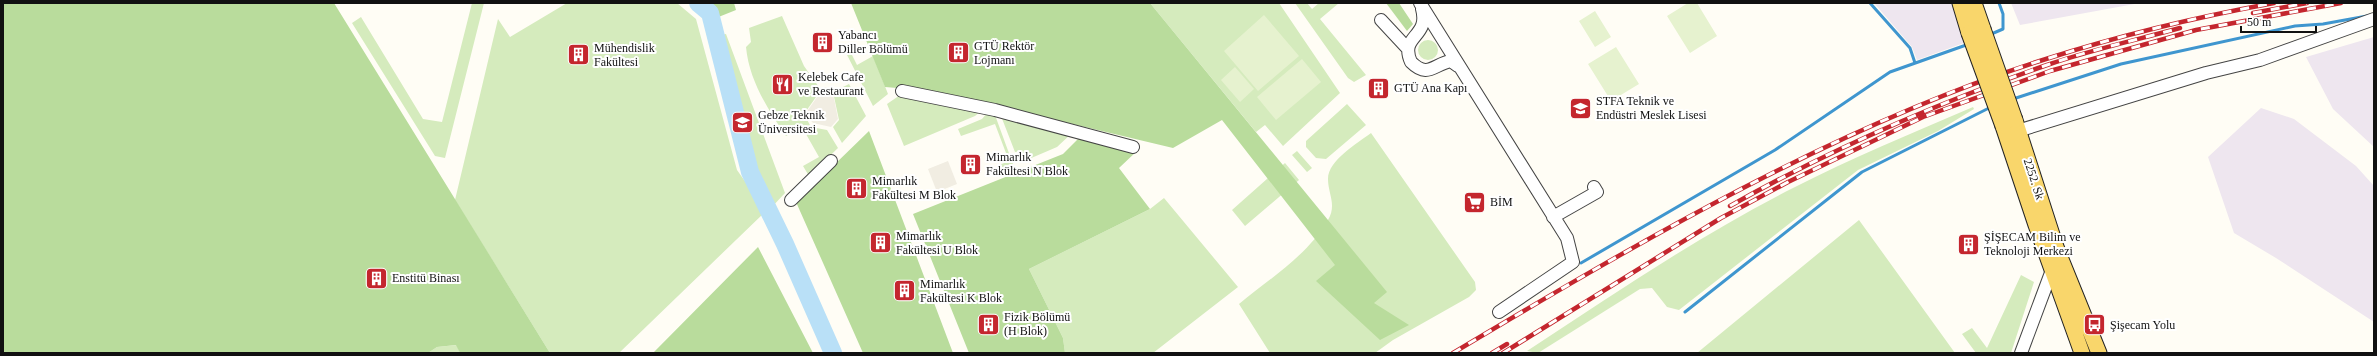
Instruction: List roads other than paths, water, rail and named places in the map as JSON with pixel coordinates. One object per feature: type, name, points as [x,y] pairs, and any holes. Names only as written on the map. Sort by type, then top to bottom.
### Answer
[{"type":"main road","name":"2252. Sk","points":[[1960,3],[1976,31],[2010,128],[2099,353]]},
{"type":"main road","name":"2252. Sk","points":[[1974,3],[1976,31]]},
{"type":"main road","name":"2252. Sk","points":[[2010,128],[2052,270],[2082,353]]},
{"type":"street","points":[[1408,49],[1413,38],[1422,29],[1424,23],[1419,3]]},
{"type":"street","points":[[1419,3],[1566,238],[1573,262],[1499,312]]},
{"type":"street","points":[[2010,128],[2206,72],[2260,60],[2374,19]]},
{"type":"street","points":[[1381,20],[1408,49],[1411,62],[1422,70],[1435,69],[1451,61],[1458,66]]},
{"type":"street","points":[[902,91],[987,108],[1133,147]]},
{"type":"street","points":[[791,200],[831,161]]},
{"type":"street","points":[[1553,217],[1597,192],[1594,187]]},
{"type":"street","points":[[2021,353],[2052,270]]},
{"type":"waterway","points":[[698,3],[710,13],[750,172],[785,244],[833,353]]},
{"type":"waterway","points":[[1870,3],[1910,48],[1915,63]]},
{"type":"waterway","points":[[1989,35],[2003,29],[2003,14],[1999,3]]},
{"type":"waterway","points":[[2013,99],[2121,64],[2295,26],[2323,24],[2367,16]]},
{"type":"waterway","points":[[1581,263],[1775,150],[1890,72],[1969,44]]},
{"type":"waterway","points":[[1685,312],[1862,172],[1991,107]]},
{"type":"railway","points":[[1453,353],[1595,269],[1668,228],[1816,151],[1892,117],[1969,86],[2074,50],[2159,27],[2274,3]]},
{"type":"railway","points":[[2253,13],[2307,3]]},
{"type":"railway","points":[[1503,353],[1721,218],[1788,182],[1923,117],[2050,71],[2196,30],[2341,3]]},
{"type":"railway","points":[[1730,206],[1846,146],[1965,95],[2063,60],[2180,28]]},
{"type":"railway","points":[[1492,353],[1507,344]]},
{"type":"place","name":"Yabancı Diller Bölümü","points":[[822,42]]},
{"type":"place","name":"GTÜ Rektör Lojmanı","points":[[958,53]]},
{"type":"place","name":"Mühendislik Fakültesi","points":[[578,55]]},
{"type":"place","name":"Kelebek Cafe ve Restaurant","points":[[782,84]]},
{"type":"place","name":"GTÜ Ana Kapı","points":[[1379,88]]},
{"type":"place","name":"STFA Teknik ve Endüstri Meslek Lisesi","points":[[1581,108]]},
{"type":"place","name":"Gebze Teknik Üniversitesi","points":[[742,122]]},
{"type":"place","name":"Mimarlık Fakültesi N Blok","points":[[971,164]]},
{"type":"place","name":"Mimarlık Fakültesi M Blok","points":[[856,188]]},
{"type":"place","name":"BİM","points":[[1475,202]]},
{"type":"place","name":"Mimarlık Fakültesi U Blok","points":[[881,243]]},
{"type":"place","name":"ŞİŞECAM Bilim ve Teknoloji Merkezi","points":[[1968,244]]},
{"type":"place","name":"Enstitü Binası","points":[[377,278]]},
{"type":"place","name":"Mimarlık Fakültesi K Blok","points":[[904,291]]},
{"type":"place","name":"Fizik Bölümü (H Blok)","points":[[989,324]]},
{"type":"place","name":"Şişecam Yolu","points":[[2095,325]]}]
